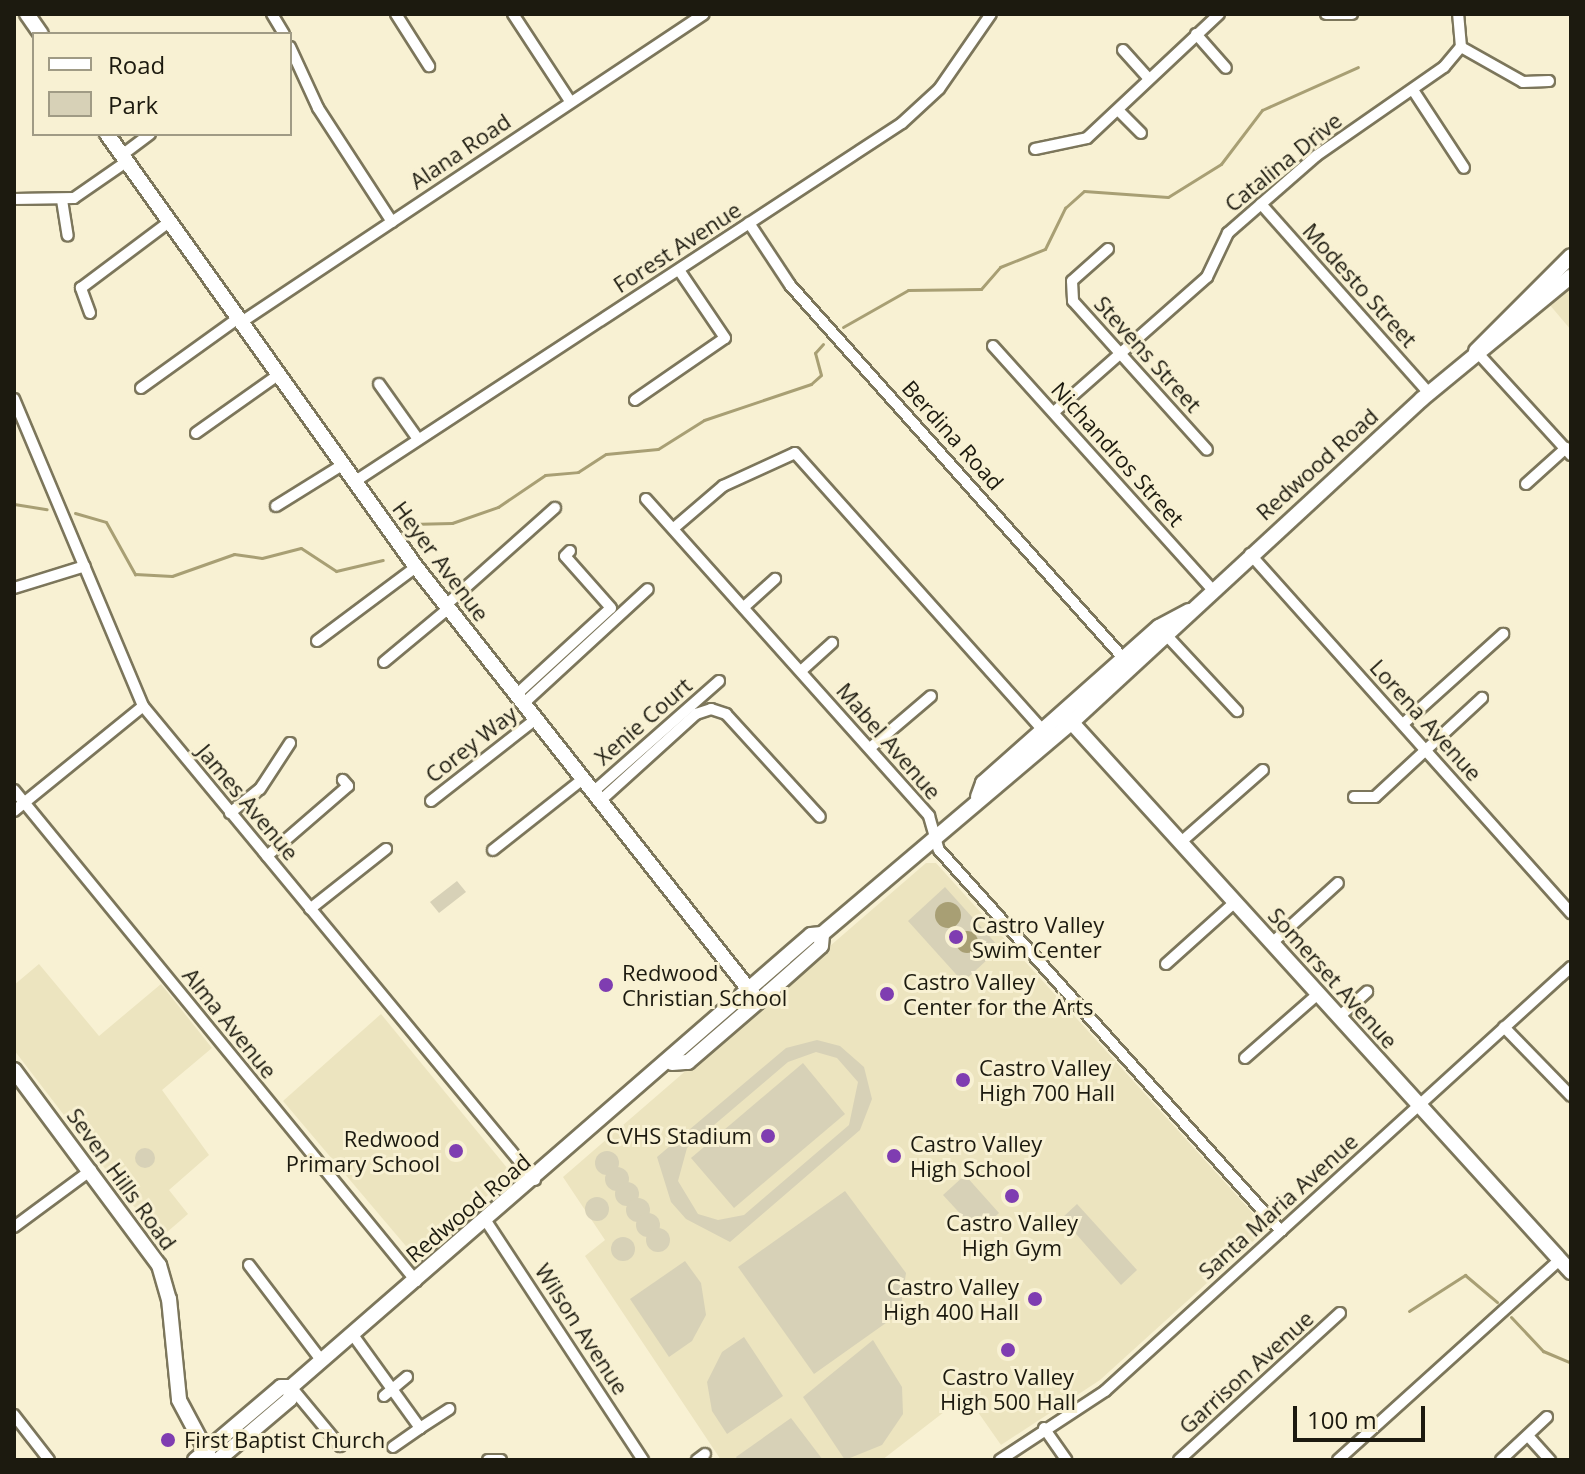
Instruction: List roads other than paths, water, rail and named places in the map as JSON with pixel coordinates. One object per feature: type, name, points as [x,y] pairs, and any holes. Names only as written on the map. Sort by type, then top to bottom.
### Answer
[{"type":"street","points":[[27,14],[40,32]]},
{"type":"street","points":[[272,14],[283,32]]},
{"type":"street","points":[[396,14],[429,66]]},
{"type":"street","points":[[513,14],[570,101]]},
{"type":"street","name":"Alana Road","points":[[141,388],[704,14]]},
{"type":"street","name":"Forest Avenue","points":[[354,482],[916,113],[990,14]]},
{"type":"street","points":[[1035,149],[1087,138],[1119,111],[1147,77],[1219,14]]},
{"type":"street","points":[[1326,14],[1352,14]]},
{"type":"street","points":[[1458,14],[1461,47],[1523,82],[1549,81]]},
{"type":"street","points":[[1196,34],[1226,68]]},
{"type":"street","name":"Catalina Drive","points":[[1054,412],[1207,277],[1221,243],[1261,204],[1316,156],[1413,90],[1461,47]]},
{"type":"street","points":[[1123,50],[1147,77]]},
{"type":"street","points":[[292,51],[318,108],[392,222]]},
{"type":"street","points":[[1413,90],[1464,168]]},
{"type":"street","points":[[1119,111],[1141,133]]},
{"type":"street","name":"Heyer Avenue","points":[[108,136],[416,567],[753,996]]},
{"type":"street","points":[[14,199],[62,200],[124,158],[148,136]]},
{"type":"street","points":[[62,200],[68,236]]},
{"type":"street","name":"Modesto Street","points":[[1261,204],[1429,393]]},
{"type":"street","points":[[90,313],[81,288],[169,222]]},
{"type":"street","name":"Berdina Road","points":[[749,223],[790,285],[1128,664]]},
{"type":"street","name":"Stevens Street","points":[[1108,249],[1070,291],[1121,354],[1207,450]]},
{"type":"street","name":"Redwood Road","points":[[1128,664],[1169,638],[1189,611],[1212,589],[1476,351],[1571,256]]},
{"type":"street","points":[[635,400],[725,338],[679,270]]},
{"type":"street","name":"Redwood Road","points":[[1476,351],[1571,276]]},
{"type":"street","name":"Nichandros Street","points":[[993,346],[1212,589]]},
{"type":"street","points":[[1476,351],[1568,451],[1526,484]]},
{"type":"street","points":[[196,433],[278,375]]},
{"type":"street","points":[[379,384],[418,439]]},
{"type":"street","name":"James Avenue","points":[[14,399],[143,706],[535,1180]]},
{"type":"street","points":[[674,528],[723,486],[795,453],[1047,736]]},
{"type":"street","points":[[276,506],[342,465]]},
{"type":"street","name":"Mabel Avenue","points":[[646,499],[929,816],[939,850],[1281,1231]]},
{"type":"street","points":[[384,662],[555,508]]},
{"type":"street","points":[[520,699],[611,608],[565,556],[570,551]]},
{"type":"street","name":"Lorena Avenue","points":[[1250,554],[1571,913]]},
{"type":"street","points":[[14,588],[85,566]]},
{"type":"street","points":[[317,641],[416,567]]},
{"type":"street","points":[[744,607],[775,579]]},
{"type":"street","points":[[520,699],[648,589]]},
{"type":"street","name":"Redwood Road","points":[[207,1458],[281,1387],[291,1387],[753,996],[811,935],[822,934],[1068,718],[1128,664],[1170,618],[1189,611]]},
{"type":"street","points":[[1403,724],[1503,634]]},
{"type":"street","points":[[1169,638],[1237,711]]},
{"type":"street","points":[[801,671],[832,643]]},
{"type":"street","name":"Xenie Court","points":[[596,796],[715,684],[702,678]]},
{"type":"street","points":[[870,748],[931,696]]},
{"type":"street","points":[[1354,797],[1375,797],[1482,698]]},
{"type":"street","points":[[14,811],[143,706]]},
{"type":"street","points":[[596,796],[696,714],[711,709],[726,714],[820,817]]},
{"type":"street","name":"Somerset Avenue","points":[[1068,718],[1571,1272]]},
{"type":"street","name":"Corey Way","points":[[431,801],[536,719]]},
{"type":"street","points":[[230,813],[260,789],[290,743]]},
{"type":"street","points":[[1181,842],[1263,770]]},
{"type":"street","points":[[493,850],[583,779]]},
{"type":"street","points":[[267,856],[348,786],[343,780]]},
{"type":"street","name":"Alma Avenue","points":[[14,790],[416,1281]]},
{"type":"street","points":[[503,827],[520,846]]},
{"type":"street","points":[[310,909],[386,849]]},
{"type":"street","points":[[1272,943],[1338,883]]},
{"type":"street","points":[[1166,964],[1234,903]]},
{"type":"street","name":"Santa Maria Avenue","points":[[1000,1460],[1044,1428],[1105,1391],[1571,967]]},
{"type":"street","points":[[1339,1017],[1367,992]]},
{"type":"street","points":[[1245,1058],[1318,994]]},
{"type":"street","points":[[1504,1027],[1571,1096]]},
{"type":"street","name":"Seven Hills Road","points":[[14,1070],[159,1265],[169,1299],[179,1400],[207,1458]]},
{"type":"street","points":[[14,1227],[91,1170]]},
{"type":"street","name":"Wilson Avenue","points":[[486,1221],[637,1458]]},
{"type":"street","points":[[1338,1460],[1559,1260]]},
{"type":"street","points":[[249,1265],[322,1361]]},
{"type":"street","name":"Garrison Avenue","points":[[1179,1460],[1340,1313]]},
{"type":"street","points":[[353,1335],[394,1387],[420,1428]]},
{"type":"street","points":[[384,1396],[407,1377]]},
{"type":"street","points":[[291,1387],[340,1446]]},
{"type":"street","points":[[393,1447],[449,1409]]},
{"type":"street","points":[[14,1415],[49,1460]]},
{"type":"street","points":[[1501,1460],[1530,1438],[1547,1417]]},
{"type":"street","points":[[1044,1428],[1066,1460]]},
{"type":"street","points":[[1530,1438],[1550,1460]]},
{"type":"street","points":[[488,1460],[501,1460]]},
{"type":"waterway","points":[[843,327],[908,290],[981,289],[1000,267],[1045,249],[1065,208],[1084,191],[1168,197],[1221,164],[1262,110],[1358,67]]},
{"type":"waterway","points":[[410,524],[452,523],[498,507],[545,475],[578,472],[606,454],[658,449],[704,420],[811,384],[821,375],[815,353],[823,344]]},
{"type":"waterway","points":[[14,504],[47,509]]},
{"type":"waterway","points":[[75,513],[106,522],[135,574],[172,576],[234,554],[262,558],[301,548],[336,571],[383,560]]},
{"type":"waterway","points":[[1409,1311],[1465,1275],[1497,1302]]},
{"type":"waterway","points":[[1511,1317],[1543,1351],[1571,1363]]},
{"type":"place","name":"Castro Valley Swim Center","points":[[956,937]]},
{"type":"place","name":"Redwood Christian School","points":[[606,985]]},
{"type":"place","name":"Castro Valley Center for the Arts","points":[[887,994]]},
{"type":"place","name":"Castro Valley High 700 Hall","points":[[963,1080]]},
{"type":"place","name":"CVHS Stadium","points":[[768,1136]]},
{"type":"place","name":"Redwood Primary School","points":[[456,1151]]},
{"type":"place","name":"Castro Valley High School","points":[[894,1156]]},
{"type":"place","name":"Castro Valley High Gym","points":[[1012,1196]]},
{"type":"place","name":"Castro Valley High 400 Hall","points":[[1035,1299]]},
{"type":"place","name":"Castro Valley High 500 Hall","points":[[1008,1350]]},
{"type":"place","name":"First Baptist Church","points":[[168,1440]]}]
